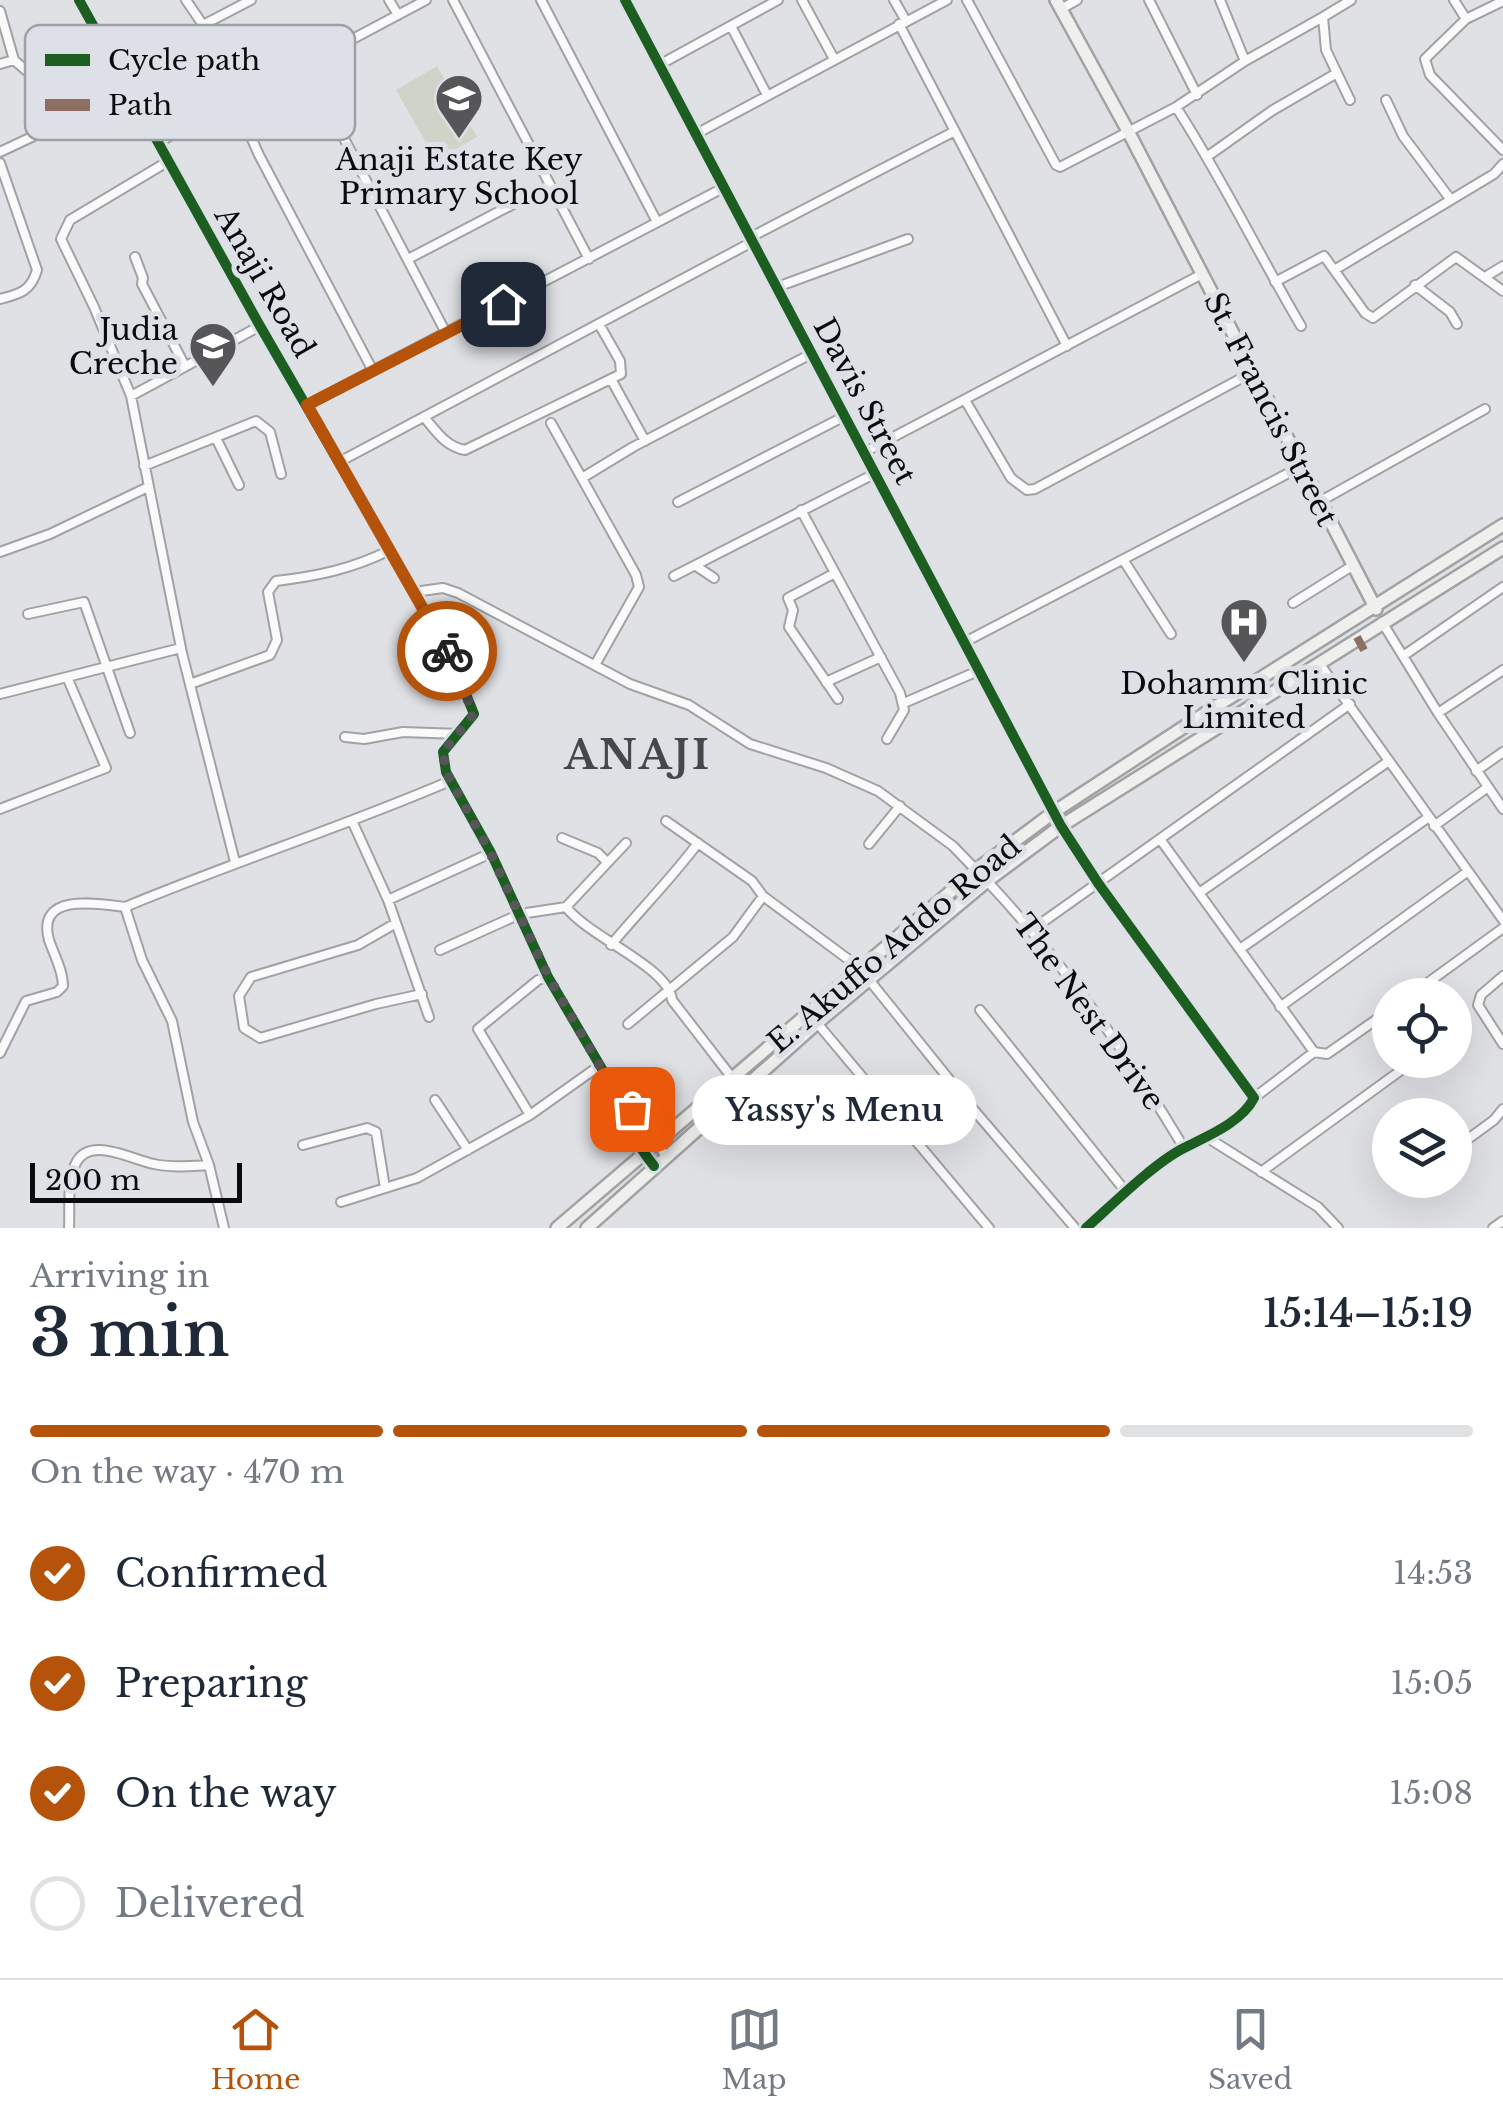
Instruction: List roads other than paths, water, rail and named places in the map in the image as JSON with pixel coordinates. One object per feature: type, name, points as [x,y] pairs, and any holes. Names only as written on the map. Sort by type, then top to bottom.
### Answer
[{"type":"main road","name":"St. Francis Street","points":[[1059,5],[1382,622]]},
{"type":"main road","name":"E. Akuffo Addo Road","points":[[564,1226],[976,870],[1054,812],[1503,525]]},
{"type":"main road","name":"E. Akuffo Addo Road","points":[[587,1228],[817,1024],[987,881],[1061,826],[1503,548]]},
{"type":"street","name":"Anaji Road","points":[[80,0],[94,25]]},
{"type":"street","points":[[186,0],[203,25],[251,0]]},
{"type":"street","points":[[390,0],[398,15]]},
{"type":"street","points":[[355,38],[426,0]]},
{"type":"street","points":[[453,0],[589,259]]},
{"type":"street","points":[[541,0],[658,222]]},
{"type":"street","name":"Davis Street","points":[[625,0],[1061,826],[1254,1098]]},
{"type":"street","points":[[659,65],[778,0]]},
{"type":"street","points":[[802,0],[834,60]]},
{"type":"street","points":[[894,0],[955,131],[1067,346]]},
{"type":"street","points":[[694,134],[947,0]]},
{"type":"street","points":[[967,0],[1056,165],[1065,166],[1176,107],[1351,0]]},
{"type":"street","points":[[1059,5],[1078,0]]},
{"type":"street","points":[[1149,0],[1197,94]]},
{"type":"street","points":[[1220,0],[1245,62]]},
{"type":"street","points":[[1454,0],[1466,19]]},
{"type":"street","points":[[1503,1],[1466,19],[1425,58],[1430,75],[1503,150]]},
{"type":"street","points":[[0,10],[14,60],[25,70]]},
{"type":"street","points":[[1323,16],[1326,50],[1350,100]]},
{"type":"street","points":[[732,26],[767,95]]},
{"type":"street","points":[[0,64],[14,60]]},
{"type":"street","points":[[1208,156],[1273,110],[1337,74]]},
{"type":"street","points":[[1386,100],[1403,136],[1451,200]]},
{"type":"street","points":[[1176,107],[1208,156],[1301,326]]},
{"type":"street","points":[[339,462],[955,131]]},
{"type":"street","points":[[0,152],[25,140]]},
{"type":"street","name":"Anaji Road","points":[[154,140],[414,592],[470,699],[474,717],[443,752],[442,762],[450,781]]},
{"type":"street","points":[[156,143],[162,140]]},
{"type":"street","points":[[252,140],[373,371]]},
{"type":"street","points":[[345,140],[446,333]]},
{"type":"street","points":[[167,162],[70,220],[61,239],[108,338],[130,396],[181,648],[234,862]]},
{"type":"street","points":[[0,163],[37,270],[33,284],[23,293],[0,299]]},
{"type":"street","points":[[1336,269],[1494,174],[1503,164]]},
{"type":"street","points":[[408,259],[550,185]]},
{"type":"street","points":[[307,405],[723,188]]},
{"type":"street","points":[[777,287],[908,239]]},
{"type":"street","points":[[1275,282],[1324,256],[1365,314],[1373,318],[1456,257],[1503,291]]},
{"type":"street","points":[[135,258],[142,284],[184,366]]},
{"type":"street","points":[[1484,277],[1503,266]]},
{"type":"street","points":[[865,452],[1202,274]]},
{"type":"street","points":[[1415,285],[1450,312],[1457,324]]},
{"type":"street","points":[[424,417],[442,439],[465,450],[610,379],[623,370],[598,324]]},
{"type":"street","points":[[130,396],[260,326]]},
{"type":"street","points":[[582,478],[812,354]]},
{"type":"street","points":[[964,400],[1011,478],[1027,490],[1253,372]]},
{"type":"street","points":[[610,379],[645,441]]},
{"type":"street","points":[[1318,503],[1485,409]]},
{"type":"street","points":[[678,502],[845,416]]},
{"type":"street","points":[[144,466],[248,422],[262,423],[270,432],[281,474]]},
{"type":"street","points":[[552,423],[639,587],[595,665]]},
{"type":"street","points":[[216,438],[238,485]]},
{"type":"street","points":[[963,644],[1302,466]]},
{"type":"street","points":[[674,576],[876,473]]},
{"type":"street","points":[[0,552],[50,534],[148,487]]},
{"type":"street","points":[[802,510],[904,704]]},
{"type":"street","points":[[190,684],[270,655],[277,640],[268,592],[276,580],[323,576],[390,550]]},
{"type":"street","points":[[1124,561],[1171,634]]},
{"type":"street","points":[[696,566],[714,578]]},
{"type":"street","points":[[1293,603],[1352,566]]},
{"type":"street","points":[[836,573],[788,598],[793,610],[789,626],[838,699]]},
{"type":"street","points":[[1403,656],[1503,586]]},
{"type":"street","points":[[414,592],[442,588],[458,593],[642,689],[690,705],[750,744],[826,768],[878,791],[953,846],[976,870]]},
{"type":"street","points":[[28,614],[84,602],[130,733]]},
{"type":"street","name":"St. Francis Street","points":[[1382,622],[1503,809]]},
{"type":"street","points":[[0,694],[181,648]]},
{"type":"street","points":[[826,682],[881,657]]},
{"type":"street","points":[[1320,663],[1503,920]]},
{"type":"street","points":[[1438,713],[1503,670]]},
{"type":"street","points":[[887,738],[904,704],[978,671]]},
{"type":"street","points":[[0,809],[105,771],[107,766],[66,678]]},
{"type":"street","points":[[1032,929],[1350,704]]},
{"type":"street","points":[[345,737],[364,739],[403,732],[460,734]]},
{"type":"street","points":[[1476,771],[1503,752]]},
{"type":"street","points":[[1199,893],[1390,760]]},
{"type":"street","points":[[0,1053],[26,1002],[57,992],[63,986],[47,931],[47,919],[54,910],[74,903],[125,907],[234,862],[353,823],[450,781],[490,852],[548,976],[654,1166]]},
{"type":"street","points":[[1240,949],[1488,788]]},
{"type":"street","points":[[869,844],[900,806]]},
{"type":"street","points":[[666,822],[752,881],[763,896],[860,968]]},
{"type":"street","points":[[353,823],[388,900],[430,1017]]},
{"type":"street","points":[[562,838],[598,852],[606,861]]},
{"type":"street","points":[[1160,839],[1314,1052],[1327,1054],[1372,1023]]},
{"type":"street","points":[[440,950],[520,914],[566,907],[626,843]]},
{"type":"street","points":[[611,945],[655,890],[671,880],[698,843]]},
{"type":"street","points":[[388,900],[490,852]]},
{"type":"street","points":[[1280,1007],[1467,872]]},
{"type":"street","name":"The Nest Drive","points":[[987,881],[1032,929],[1154,1098],[1184,1148]]},
{"type":"street","points":[[628,1024],[732,938],[763,896]]},
{"type":"street","points":[[125,907],[142,960],[172,1021],[192,1122],[209,1166],[224,1228]]},
{"type":"street","points":[[566,907],[587,928],[656,972],[671,990],[672,1000],[734,1080]]},
{"type":"street","points":[[396,924],[358,945],[251,977],[238,996],[244,1028],[260,1038],[422,994]]},
{"type":"street","points":[[1434,978],[1503,928]]},
{"type":"street","points":[[530,1114],[478,1028],[548,976]]},
{"type":"street","points":[[1503,976],[1481,995],[1478,1005],[1503,1044]]},
{"type":"street","points":[[870,981],[1075,1228]]},
{"type":"street","points":[[980,1010],[1126,1192]]},
{"type":"street","points":[[817,1024],[989,1228]]},
{"type":"street","points":[[1086,1228],[1184,1148],[1208,1138],[1246,1110],[1254,1098],[1314,1052]]},
{"type":"street","points":[[340,1202],[417,1178],[530,1114],[599,1066]]},
{"type":"street","points":[[1261,1172],[1390,1078]]},
{"type":"street","points":[[617,1096],[624,1098],[666,1156]]},
{"type":"street","points":[[435,1100],[468,1150]]},
{"type":"street","points":[[1472,1135],[1503,1109]]},
{"type":"street","points":[[303,1145],[367,1128],[376,1132],[385,1188]]},
{"type":"street","points":[[1208,1138],[1318,1207],[1338,1228]]},
{"type":"street","points":[[69,1228],[72,1177],[76,1162],[85,1153],[106,1150],[155,1165],[209,1166]]},
{"type":"street","points":[[1493,1228],[1503,1221]]},
{"type":"place","name":"Anaji Estate Key Primary School","points":[[459,140]]},
{"type":"place","name":"Judia Creche","points":[[213,388]]},
{"type":"place","name":"Dohamm Clinic Limited","points":[[1244,664]]},
{"type":"place","name":"Yassy's Menu","points":[[632,1109]]},
{"type":"district","name":"ANAJI","points":[[638,755]]}]
